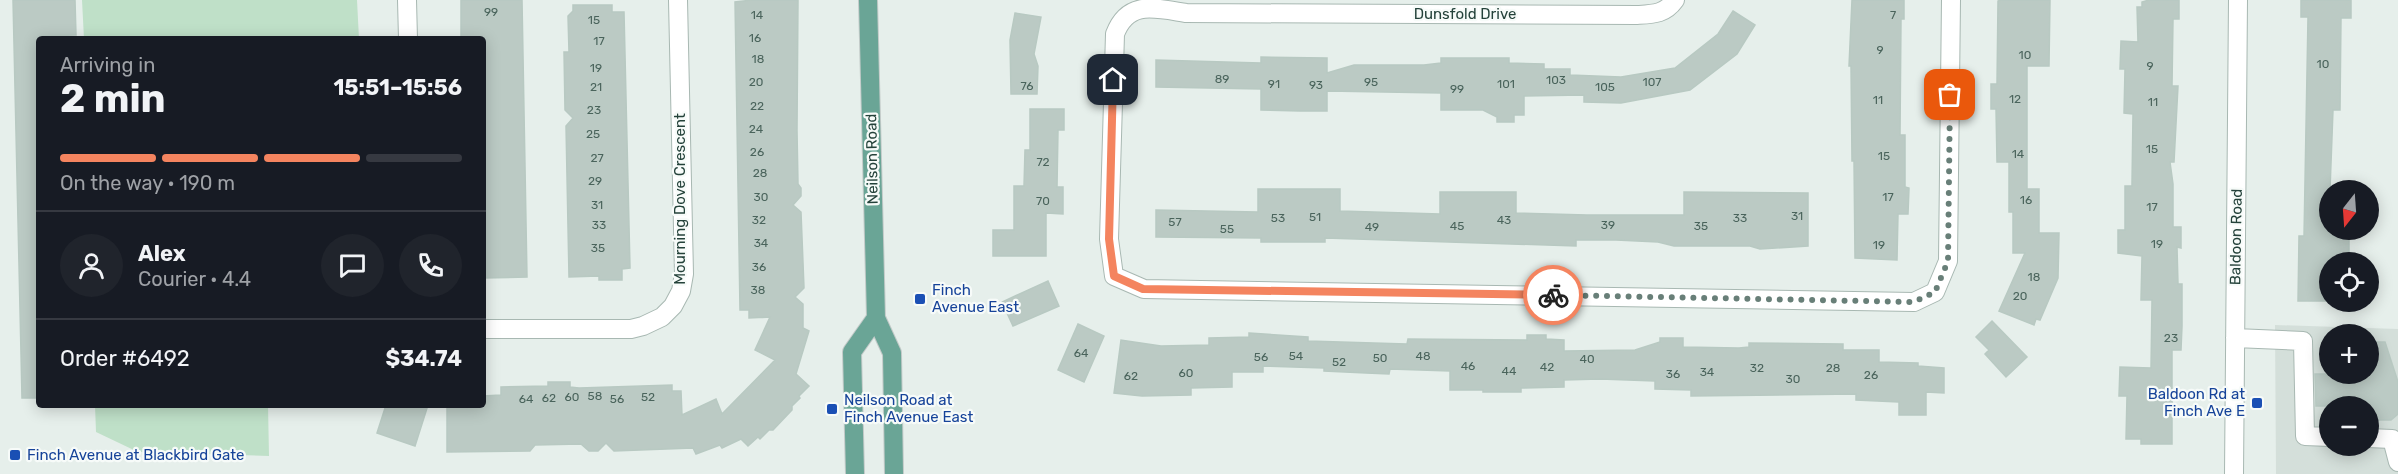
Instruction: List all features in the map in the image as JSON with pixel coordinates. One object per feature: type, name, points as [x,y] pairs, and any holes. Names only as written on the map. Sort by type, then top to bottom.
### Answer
[{"type":"main road","name":"Neilson Road","points":[[868,0],[876,318],[892,353],[894,474]]},
{"type":"main road","points":[[855,474],[852,352],[876,318]]},
{"type":"street","points":[[407,0],[408,36]]},
{"type":"street","name":"Mourning Dove Crescent","points":[[486,329],[631,329],[644,326],[662,317],[673,306],[681,291],[684,274],[678,0]]},
{"type":"street","name":"Dunsfold Drive","points":[[1675,0],[1666,10],[1657,14],[1637,15],[1186,13],[1150,7],[1133,9],[1124,14],[1115,34],[1109,239],[1114,276],[1143,289],[1914,302],[1935,292],[1948,261],[1951,0]]},
{"type":"street","name":"Baldoon Road","points":[[2234,474],[2238,0]]},
{"type":"street","points":[[2235,338],[2303,341],[2305,436],[2319,437]]},
{"type":"street","points":[[2379,438],[2392,439],[2398,462]]},
{"type":"shaded area","points":[[2275,325],[2319,326],[2319,384],[2379,384],[2379,328],[2398,329],[2398,474],[2276,474]]},
{"type":"green space","points":[[82,0],[357,0],[359,36],[84,36]]},
{"type":"green space","points":[[95,408],[268,408],[269,456],[138,452],[96,432]]},
{"type":"building","points":[[13,0],[75,0],[76,35],[36,36],[36,398],[22,398]]},
{"type":"building","points":[[461,0],[522,0],[527,277],[486,278],[486,36],[461,36]]},
{"type":"building","points":[[798,0],[797,130],[798,184],[801,188],[801,196],[793,205],[801,212],[804,288],[795,297],[803,304],[803,328],[809,331],[796,374],[809,386],[799,396],[792,410],[773,430],[769,430],[760,439],[758,437],[748,446],[741,439],[722,448],[720,445],[696,454],[693,448],[614,451],[606,443],[598,451],[589,451],[581,444],[535,445],[530,451],[447,452],[447,408],[486,408],[486,396],[501,395],[501,387],[548,386],[548,382],[570,382],[570,387],[579,388],[672,385],[672,391],[681,391],[682,415],[716,399],[722,414],[775,360],[755,350],[770,317],[749,318],[749,310],[740,310],[735,2]]},
{"type":"building","points":[[1852,0],[1904,0],[1904,19],[1901,19],[1900,135],[1905,135],[1905,187],[1909,188],[1908,214],[1898,214],[1897,260],[1855,258],[1854,161],[1852,161],[1851,66],[1849,66]]},
{"type":"building","points":[[2050,0],[2049,66],[2027,66],[2027,189],[2039,189],[2039,233],[2059,233],[2058,278],[2040,320],[2036,319],[2034,325],[1999,311],[2025,253],[2013,253],[2013,212],[2009,212],[2009,162],[1997,162],[1996,109],[1991,109],[1991,84],[1997,84],[1998,1]]},
{"type":"building","points":[[2179,0],[2179,19],[2173,19],[2172,86],[2178,86],[2174,162],[2170,162],[2173,184],[2173,227],[2181,227],[2181,248],[2177,247],[2178,284],[2182,284],[2182,326],[2181,350],[2172,350],[2172,444],[2141,444],[2141,439],[2126,439],[2127,396],[2119,396],[2120,367],[2151,368],[2152,300],[2141,300],[2142,256],[2118,253],[2118,230],[2125,230],[2125,186],[2132,186],[2133,114],[2124,113],[2125,69],[2120,69],[2121,41],[2138,42],[2137,7],[2142,7],[2142,2]]},
{"type":"building","points":[[2301,0],[2351,0],[2351,18],[2341,18],[2340,110],[2333,110],[2330,180],[2319,180],[2319,240],[2349,240],[2349,252],[2319,252],[2319,301],[2298,301],[2299,236],[2304,236],[2308,17],[2301,17]]},
{"type":"building","points":[[573,5],[612,5],[612,12],[624,12],[630,268],[622,269],[622,280],[599,280],[599,276],[569,277],[566,126],[573,118],[565,110],[564,52],[569,52],[568,16],[573,11]]},
{"type":"building","points":[[1733,11],[1755,25],[1737,54],[1690,90],[1621,103],[1584,102],[1584,95],[1524,96],[1524,115],[1514,115],[1514,122],[1497,122],[1497,117],[1483,110],[1441,110],[1441,93],[1327,91],[1327,111],[1300,111],[1261,110],[1261,89],[1156,87],[1156,60],[1261,63],[1261,57],[1327,58],[1327,73],[1354,65],[1424,65],[1441,63],[1441,58],[1509,58],[1509,63],[1544,64],[1544,69],[1570,69],[1570,75],[1621,77],[1675,68],[1718,34]]},
{"type":"building","points":[[1015,13],[1041,17],[1034,54],[1038,66],[1037,94],[1011,94],[1010,40]]},
{"type":"building","points":[[1030,109],[1064,109],[1064,130],[1058,130],[1057,187],[1063,187],[1063,214],[1046,213],[1046,256],[993,256],[993,230],[1014,230],[1014,186],[1024,186],[1025,150],[1030,150]]},
{"type":"building","points":[[1258,189],[1340,189],[1340,211],[1440,214],[1440,192],[1516,192],[1516,213],[1587,215],[1684,215],[1684,192],[1808,193],[1808,246],[1760,249],[1750,246],[1674,246],[1658,242],[1616,240],[1576,240],[1576,246],[1325,238],[1325,242],[1261,242],[1261,238],[1156,237],[1156,210],[1258,212]]},
{"type":"building","points":[[1048,281],[1059,306],[1013,326],[1002,302]]},
{"type":"building","points":[[1992,321],[2027,357],[2006,377],[1985,354],[1989,350],[1976,337]]},
{"type":"building","points":[[1078,324],[1104,336],[1084,382],[1058,370]]},
{"type":"building","points":[[1249,333],[1308,337],[1308,341],[1407,344],[1408,339],[1527,340],[1527,335],[1546,335],[1546,339],[1564,340],[1564,351],[1635,350],[1660,342],[1660,338],[1683,338],[1683,347],[1739,348],[1749,347],[1749,343],[1843,344],[1843,350],[1879,350],[1879,362],[1918,363],[1918,366],[1944,368],[1944,393],[1926,392],[1926,415],[1899,415],[1899,402],[1856,400],[1856,394],[1691,396],[1691,390],[1655,389],[1655,381],[1600,379],[1564,380],[1564,387],[1521,388],[1521,392],[1483,392],[1483,390],[1450,390],[1450,371],[1390,369],[1389,374],[1324,371],[1324,368],[1263,366],[1263,372],[1232,372],[1232,387],[1191,388],[1191,395],[1142,396],[1114,393],[1121,340],[1161,346],[1209,345],[1209,338],[1249,337]]},
{"type":"building","points":[[2379,342],[2385,342],[2398,382],[2398,414],[2391,420],[2379,420],[2379,396],[2319,396],[2319,406],[2316,406],[2315,374],[2319,374],[2319,384],[2379,384]]},
{"type":"building","points":[[385,408],[427,408],[415,446],[377,433]]},
{"type":"way so far","points":[[1553,295],[1914,302],[1926,297],[1935,292],[1948,261],[1950,95]]},
{"type":"place","name":"Finch Avenue East","points":[[920,299]]},
{"type":"place","name":"Baldoon Rd at Finch Ave E","points":[[2257,403]]},
{"type":"place","name":"Neilson Road at Finch Avenue East","points":[[832,409]]},
{"type":"place","name":"Finch Avenue at Blackbird Gate","points":[[15,455]]},
{"type":"route","points":[[1113,80],[1109,239],[1114,276],[1143,289],[1553,295]]}]
